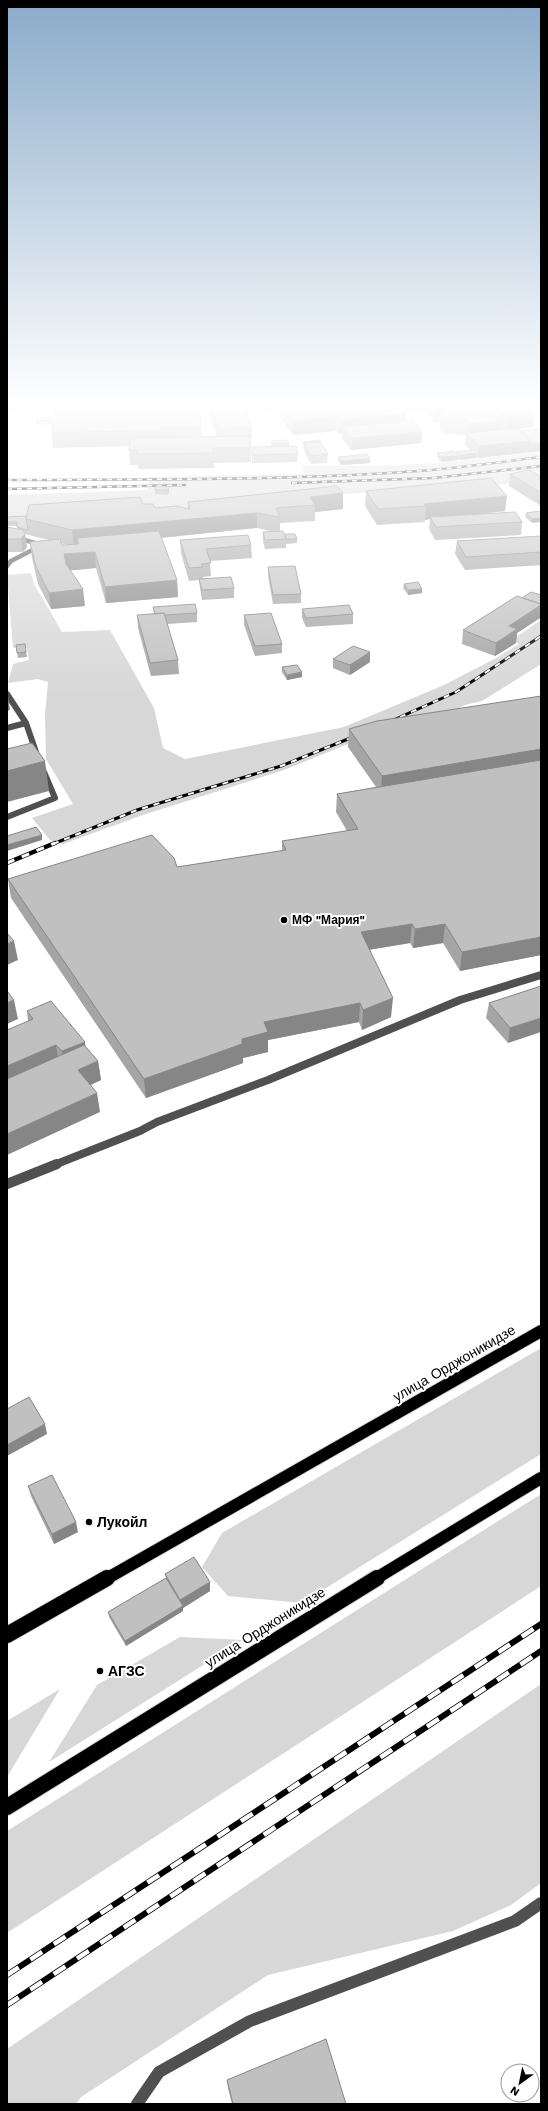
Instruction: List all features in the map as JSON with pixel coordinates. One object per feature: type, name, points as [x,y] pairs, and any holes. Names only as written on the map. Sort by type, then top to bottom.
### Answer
[{"type":"main road","name":"улица Орджоникидзе","points":[[7,1635],[541,1331]]},
{"type":"main road","name":"улица Орджоникидзе","points":[[7,1807],[281,1635],[541,1478]]},
{"type":"street","points":[[7,535],[42,545],[11,561],[7,566]]},
{"type":"street","points":[[7,694],[26,723],[39,761]]},
{"type":"street","points":[[7,728],[26,723]]},
{"type":"street","points":[[7,817],[55,798],[42,768]]},
{"type":"street","points":[[7,1184],[140,1131],[157,1122],[268,1080],[460,1000],[541,976]]},
{"type":"street","points":[[137,2104],[159,2072],[250,2021],[515,1921],[541,1903]]},
{"type":"shaded area","points":[[7,500],[338,500],[336,502],[7,521]]},
{"type":"shaded area","points":[[31,573],[34,584],[62,632],[110,630],[154,708],[163,748],[185,759],[344,727],[444,685],[498,657],[519,644],[512,640],[541,620],[541,664],[482,701],[465,705],[449,713],[370,735],[284,770],[143,815],[63,844],[50,840],[32,818],[73,804],[46,759],[45,715],[48,682],[38,679],[8,683],[13,664],[29,660],[27,648],[13,648],[7,575]]},
{"type":"shaded area","points":[[541,1348],[541,1454],[302,1603],[228,1596],[202,1567],[222,1533]]},
{"type":"shaded area","points":[[541,1494],[541,1586],[7,1933],[7,1831]]},
{"type":"shaded area","points":[[180,1637],[243,1640],[49,1762],[97,1685]]},
{"type":"shaded area","points":[[541,1684],[541,1883],[511,1905],[453,1931],[268,1975],[81,2097],[76,2104],[7,2104],[7,2049]]},
{"type":"shaded area","points":[[60,1689],[7,1777],[7,1721]]},
{"type":"building","points":[[105,500],[141,500],[143,504],[153,504],[155,508],[176,506],[190,509],[188,502],[211,500],[312,500],[315,505],[276,508],[280,517],[257,513],[72,530],[26,519],[29,505]]},
{"type":"building","points":[[372,500],[471,500],[424,504],[426,506],[378,509]]},
{"type":"building","points":[[541,511],[541,518],[532,519],[526,513]]},
{"type":"building","points":[[515,512],[522,522],[436,527],[430,517]]},
{"type":"building","points":[[27,516],[26,519],[28,530],[17,527],[17,522],[7,522],[7,517]]},
{"type":"building","points":[[7,527],[23,530],[25,534],[21,539],[7,539]]},
{"type":"building","points":[[159,531],[177,580],[105,587],[95,552],[64,554],[66,564],[83,589],[49,593],[36,567],[30,542],[60,539],[62,545],[79,544],[77,538]]},
{"type":"building","points":[[283,531],[286,539],[265,540],[263,532]]},
{"type":"building","points":[[285,534],[295,534],[297,539],[286,539]]},
{"type":"building","points":[[248,535],[251,545],[206,549],[211,563],[201,564],[203,567],[189,568],[180,540]]},
{"type":"building","points":[[541,536],[541,552],[466,557],[457,541]]},
{"type":"building","points":[[295,566],[301,594],[273,595],[268,567]]},
{"type":"building","points":[[231,577],[234,588],[202,590],[199,579]]},
{"type":"building","points":[[418,582],[422,589],[408,590],[404,584]]},
{"type":"building","points":[[531,592],[541,595],[541,604],[522,598]]},
{"type":"building","points":[[517,596],[541,605],[509,626],[517,629],[496,643],[463,630]]},
{"type":"building","points":[[195,604],[197,613],[165,615],[164,613],[155,614],[153,607]]},
{"type":"building","points":[[349,605],[353,614],[306,618],[302,609]]},
{"type":"building","points":[[164,613],[178,660],[150,663],[137,615]]},
{"type":"building","points":[[271,613],[282,644],[255,646],[244,615]]},
{"type":"building","points":[[25,644],[26,652],[17,653],[16,645]]},
{"type":"building","points":[[353,646],[370,652],[350,665],[333,659]]},
{"type":"building","points":[[297,665],[302,672],[287,675],[282,667]]},
{"type":"building","points":[[541,696],[541,749],[382,776],[349,729],[377,721]]},
{"type":"building","points":[[32,743],[45,761],[7,771],[7,749]]},
{"type":"building","name":"МФ \"Мария\"","points":[[541,760],[541,937],[462,952],[445,924],[415,929],[412,924],[361,932],[393,998],[363,1010],[360,1003],[264,1022],[268,1032],[242,1039],[242,1044],[144,1079],[8,879],[152,835],[174,858],[177,867],[286,850],[282,841],[358,829],[337,794]]},
{"type":"building","points":[[36,827],[42,835],[7,845],[7,836]]},
{"type":"building","points":[[7,933],[14,941],[7,944]]},
{"type":"building","points":[[541,986],[541,1018],[510,1028],[489,1003]]},
{"type":"building","points":[[7,991],[14,1000],[7,1003]]},
{"type":"building","points":[[51,1001],[85,1042],[62,1051],[56,1045],[7,1066],[7,1030],[33,1019],[27,1011]]},
{"type":"building","points":[[84,1045],[98,1061],[78,1070],[97,1093],[7,1134],[7,1079]]},
{"type":"building","points":[[29,1397],[45,1424],[7,1445],[7,1409]]},
{"type":"building","points":[[52,1475],[76,1522],[52,1534],[28,1486]]},
{"type":"building","points":[[194,1557],[210,1582],[180,1600],[165,1574]]},
{"type":"building","points":[[166,1578],[183,1606],[125,1641],[108,1612]]},
{"type":"building","points":[[326,2039],[346,2104],[233,2104],[227,2080]]},
{"type":"railway","points":[[389,722],[456,692],[541,636]]},
{"type":"railway","points":[[53,844],[137,810],[281,766],[358,735]]},
{"type":"railway","points":[[7,863],[55,843]]},
{"type":"railway","points":[[7,1975],[541,1624]]},
{"type":"railway","points":[[7,2005],[541,1651]]},
{"type":"place","name":"МФ \"Мария\"","points":[[284,920]]},
{"type":"place","name":"Лукойл","points":[[89,1522]]},
{"type":"place","name":"АГЗС","points":[[100,1671]]}]
